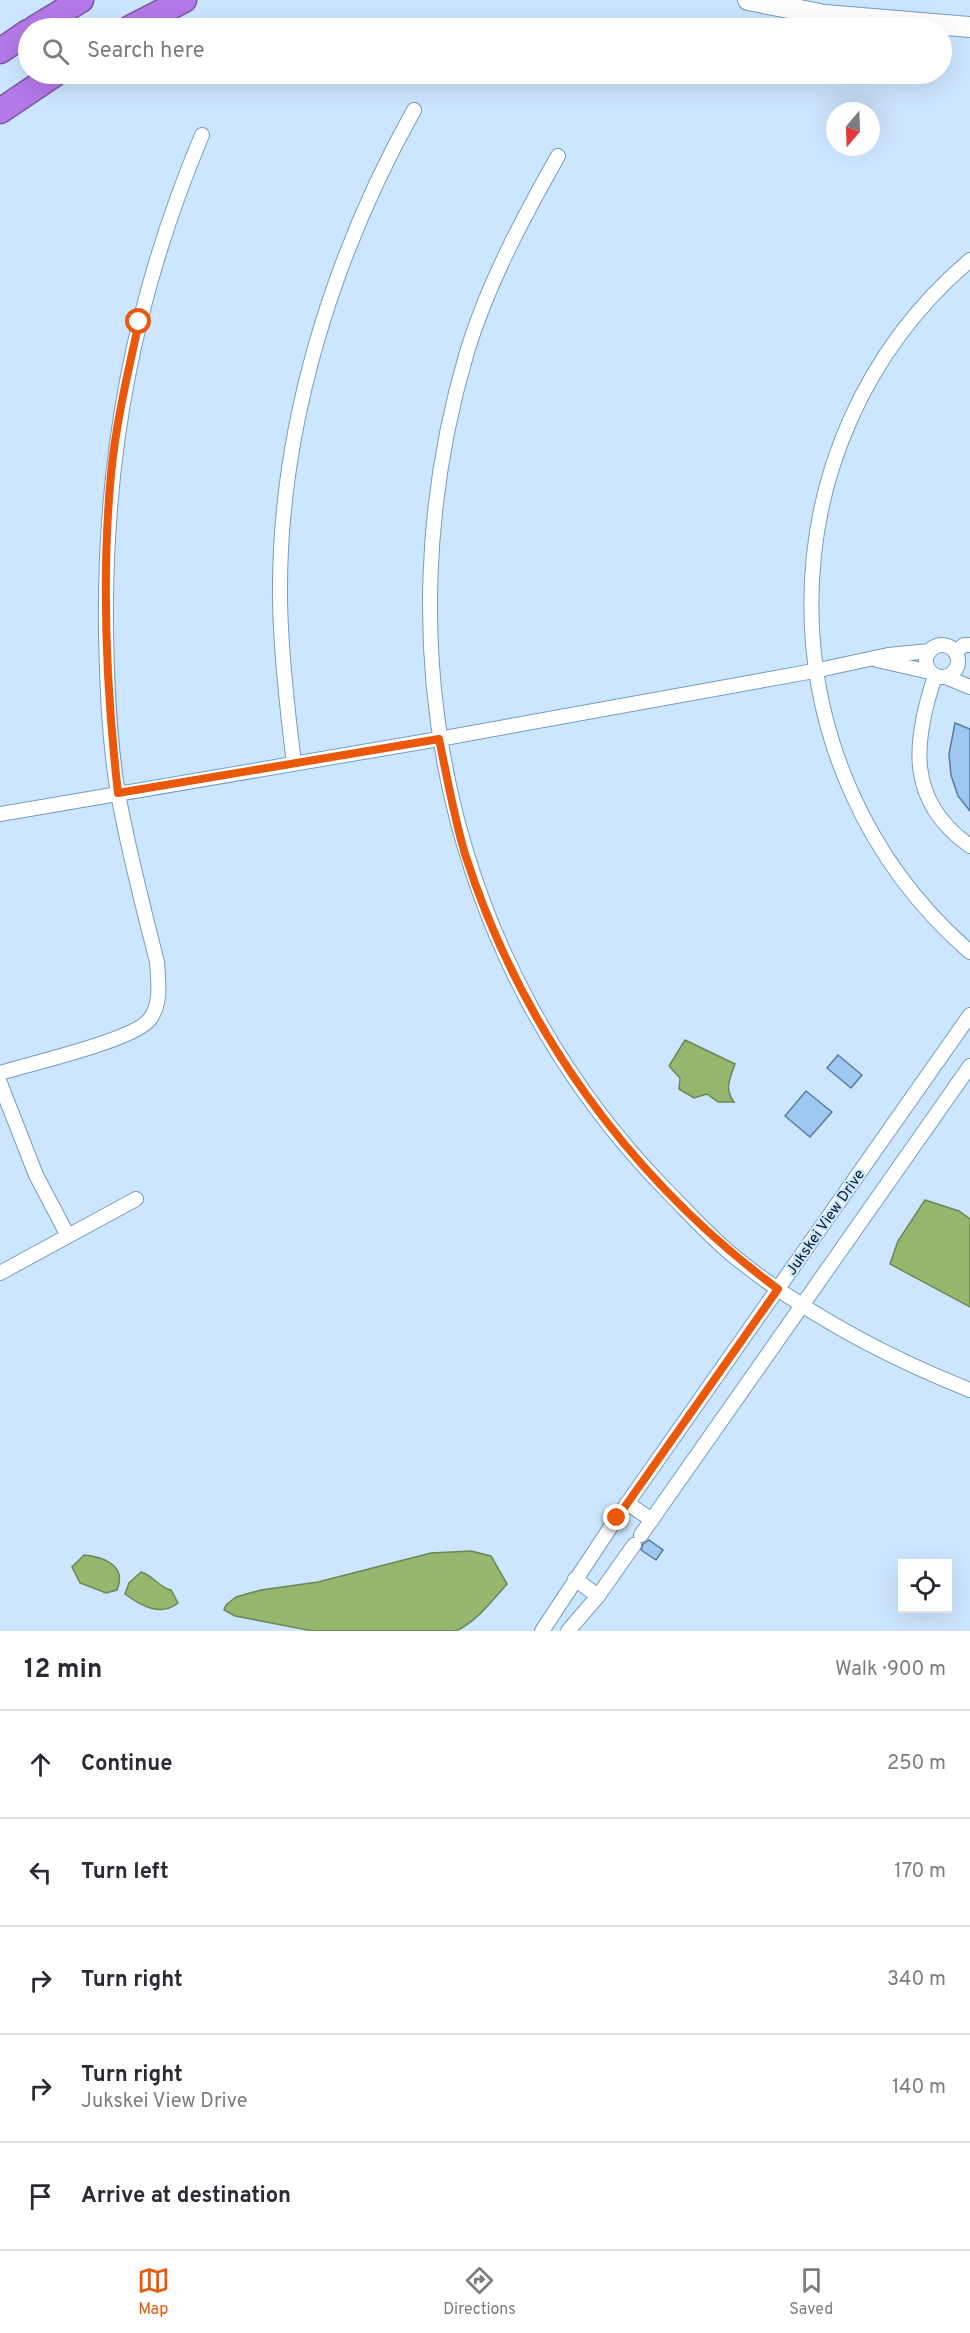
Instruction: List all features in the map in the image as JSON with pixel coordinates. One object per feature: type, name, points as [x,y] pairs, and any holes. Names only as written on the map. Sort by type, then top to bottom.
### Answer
[{"type":"highway","points":[[51,18],[81,0]]},
{"type":"highway","points":[[149,18],[184,0]]},
{"type":"highway","points":[[0,51],[18,39]]},
{"type":"highway","points":[[0,111],[40,84]]},
{"type":"main road","points":[[748,0],[825,15],[861,18]]},
{"type":"main road","points":[[952,26],[970,27]]},
{"type":"street","points":[[294,762],[285,688],[280,598],[286,499],[295,444],[316,345],[331,295],[388,156],[414,110]]},
{"type":"street","points":[[0,1073],[128,1035],[150,1021],[157,1007],[159,989],[157,962],[118,793],[107,685],[108,521],[117,427],[139,322],[183,182],[202,135]]},
{"type":"street","points":[[558,156],[525,214],[490,291],[468,348],[446,437],[433,521],[429,579],[431,670],[439,739],[465,853],[508,964],[560,1059],[609,1127],[640,1163],[734,1256],[802,1306],[928,1372],[970,1390]]},
{"type":"street","points":[[970,260],[939,288],[899,337],[876,371],[847,428],[827,486],[814,545],[810,594],[814,671],[836,752],[862,816],[912,891],[940,924],[970,952]]},
{"type":"street","points":[[0,814],[439,739],[814,671],[888,655],[930,651],[945,645],[970,679]]},
{"type":"street","points":[[970,645],[964,645],[956,659],[937,675],[919,734],[920,770],[926,793],[941,822],[970,846]]},
{"type":"street","points":[[930,651],[926,662],[937,675]]},
{"type":"street","points":[[875,659],[937,675],[970,687]]},
{"type":"street","name":"Jukskei View Drive","points":[[542,1631],[613,1523],[970,1015]]},
{"type":"street","name":"Jukskei View Drive","points":[[568,1631],[598,1596],[638,1540],[970,1066]]},
{"type":"street","points":[[0,1083],[36,1175],[68,1236]]},
{"type":"street","points":[[0,1273],[136,1199]]},
{"type":"street","points":[[627,1503],[652,1520]]},
{"type":"street","points":[[575,1579],[598,1596]]},
{"type":"shaded area","points":[[685,1040],[735,1064],[729,1088],[734,1102],[718,1102],[707,1094],[694,1098],[679,1089],[680,1078],[669,1066]]},
{"type":"shaded area","points":[[925,1200],[959,1211],[970,1219],[970,1307],[890,1264],[898,1241]]},
{"type":"shaded area","points":[[471,1551],[491,1556],[507,1584],[477,1616],[456,1631],[313,1631],[235,1616],[224,1610],[226,1605],[236,1597],[261,1590],[318,1582],[431,1553]]},
{"type":"shaded area","points":[[84,1555],[112,1564],[119,1575],[117,1590],[106,1593],[80,1583],[72,1567]]},
{"type":"shaded area","points":[[141,1572],[171,1590],[178,1603],[165,1609],[151,1608],[125,1594],[129,1583]]},
{"type":"building","points":[[955,723],[970,729],[970,811],[958,796],[951,775],[949,754]]},
{"type":"building","points":[[838,1055],[862,1075],[851,1088],[827,1068]]},
{"type":"building","points":[[806,1091],[832,1112],[810,1137],[785,1116]]},
{"type":"building","points":[[649,1540],[663,1550],[656,1560],[641,1550],[643,1544]]},
{"type":"route","points":[[139,322],[117,427],[111,474],[106,555],[107,674],[118,793],[439,739],[465,853],[485,909],[508,964],[560,1059],[609,1127],[640,1163],[734,1256],[778,1289],[617,1518]]}]
